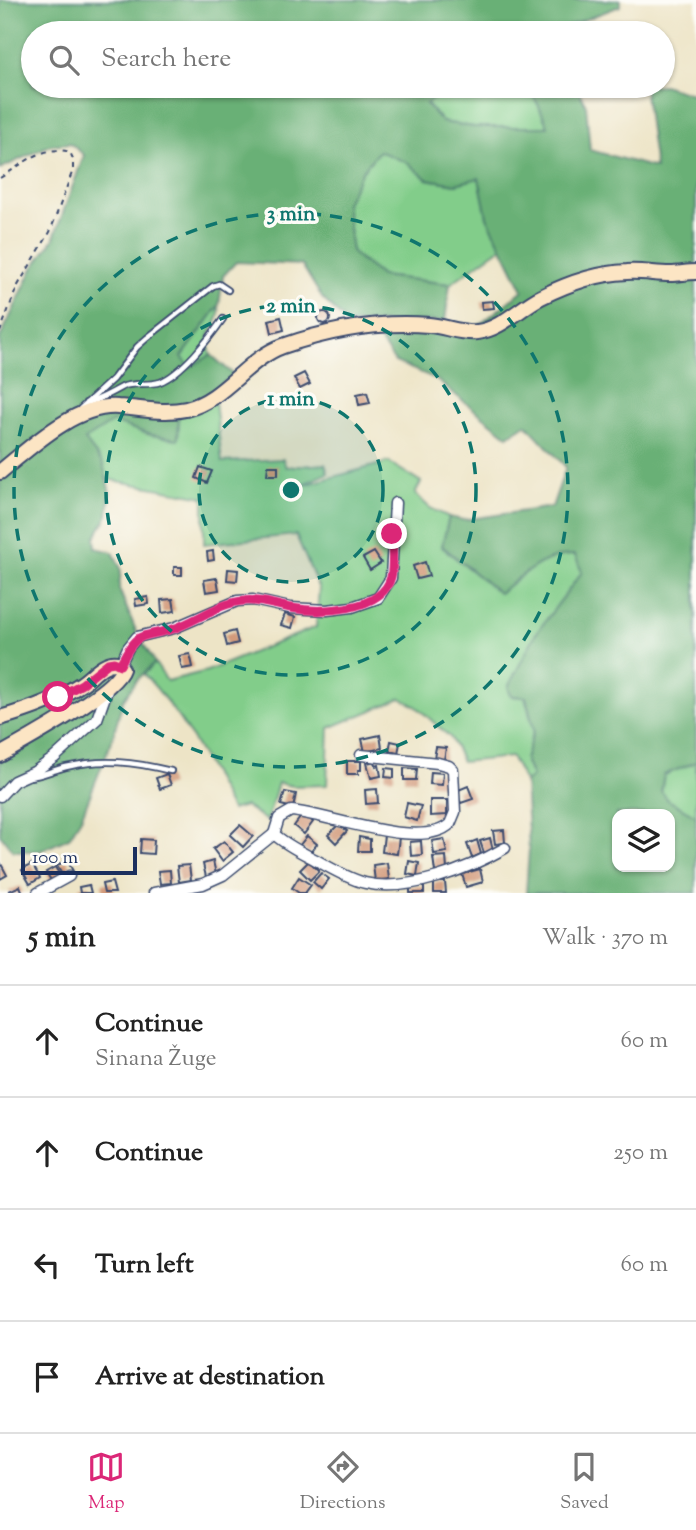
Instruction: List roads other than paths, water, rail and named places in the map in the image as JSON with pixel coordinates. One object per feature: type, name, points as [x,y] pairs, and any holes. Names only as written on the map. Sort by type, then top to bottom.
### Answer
[{"type":"main road","points":[[0,472],[36,441],[86,412],[110,407],[164,411],[192,407],[213,397],[267,353],[322,335],[386,325],[430,325],[477,332],[490,328],[540,297],[572,283],[627,272],[696,272]]},
{"type":"main road","points":[[0,718],[58,697],[82,684],[108,663],[120,665],[121,673],[110,685],[43,731],[0,755]]},
{"type":"street","points":[[120,665],[128,648],[138,637],[174,628],[237,601],[253,600],[298,609],[327,610],[352,607],[378,598],[391,578],[395,503]]},
{"type":"street","points":[[0,796],[14,781],[34,772],[54,758],[97,719],[110,685]]},
{"type":"street","points":[[154,893],[203,884],[223,875],[274,834],[279,818],[291,811],[379,830],[417,834],[435,832],[450,824],[454,812],[453,770],[449,766],[360,755]]},
{"type":"street","points":[[274,834],[283,842],[365,883],[403,885],[442,877],[474,866],[505,848]]},
{"type":"street","points":[[38,893],[69,876]]},
{"type":"lane","points":[[58,427],[113,379],[137,346],[213,286],[219,284],[228,289]]},
{"type":"lane","points":[[86,403],[99,400],[123,387],[160,382],[170,377],[206,341],[223,319]]},
{"type":"lane","points":[[21,778],[35,777],[63,767],[108,760],[128,761],[171,771]]}]
